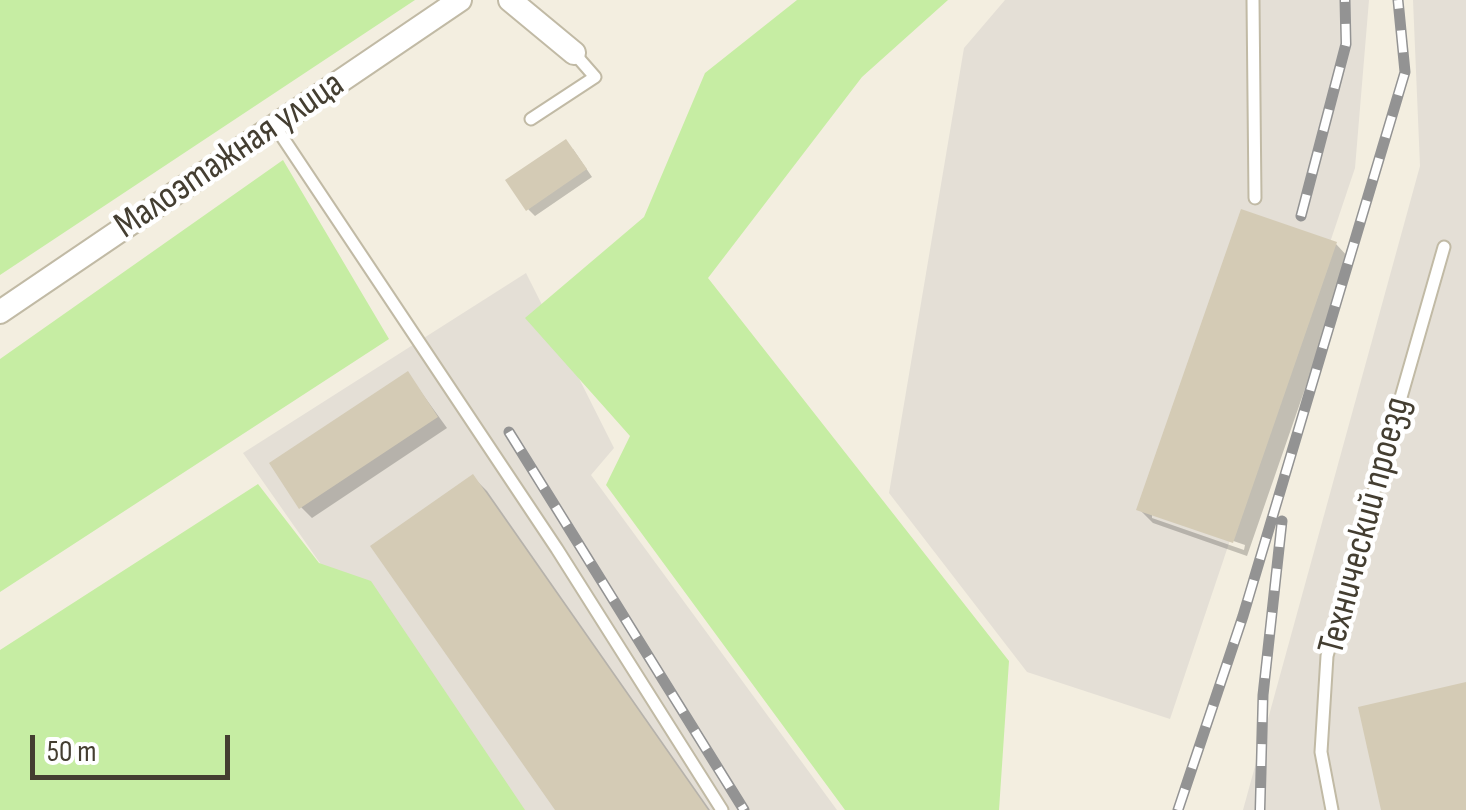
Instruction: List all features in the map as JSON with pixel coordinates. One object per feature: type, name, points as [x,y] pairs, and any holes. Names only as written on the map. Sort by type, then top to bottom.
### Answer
[{"type":"street","name":"Малоэтажная улица","points":[[0,312],[460,0]]},
{"type":"street","points":[[510,0],[574,54]]},
{"type":"lane","points":[[1253,0],[1255,198]]},
{"type":"lane","points":[[531,119],[595,77],[574,54]]},
{"type":"lane","points":[[275,126],[547,533],[722,810]]},
{"type":"lane","name":"Технический проезд","points":[[1332,810],[1321,752],[1327,656],[1444,247]]},
{"type":"shaded area","points":[[1005,0],[1369,0],[1355,168],[1170,719],[1027,672],[889,493],[964,48]]},
{"type":"shaded area","points":[[1413,0],[1466,0],[1466,810],[1243,810],[1420,166]]},
{"type":"shaded area","points":[[526,273],[614,448],[591,475],[837,810],[508,810],[341,593],[243,453]]},
{"type":"green space","points":[[0,0],[415,0],[0,275]]},
{"type":"green space","points":[[797,0],[948,0],[862,77],[708,278],[1009,661],[999,810],[845,810],[606,485],[630,436],[525,318],[644,217],[705,73]]},
{"type":"green space","points":[[283,160],[389,339],[0,592],[0,359]]},
{"type":"green space","points":[[258,484],[319,563],[371,581],[525,810],[0,810],[0,650]]},
{"type":"building","points":[[566,139],[587,169],[526,211],[505,180]]},
{"type":"building","points":[[1241,209],[1337,242],[1233,543],[1136,510]]},
{"type":"building","points":[[408,371],[438,417],[299,509],[269,463]]},
{"type":"building","points":[[473,474],[708,810],[555,810],[370,546]]},
{"type":"building","points":[[1466,682],[1466,810],[1381,810],[1358,707]]},
{"type":"railway","points":[[1301,216],[1346,44],[1345,0]]},
{"type":"railway","points":[[1178,810],[1243,616],[1405,72],[1398,0]]},
{"type":"railway","points":[[509,432],[744,810]]},
{"type":"railway","points":[[1260,810],[1263,695],[1282,521]]}]
